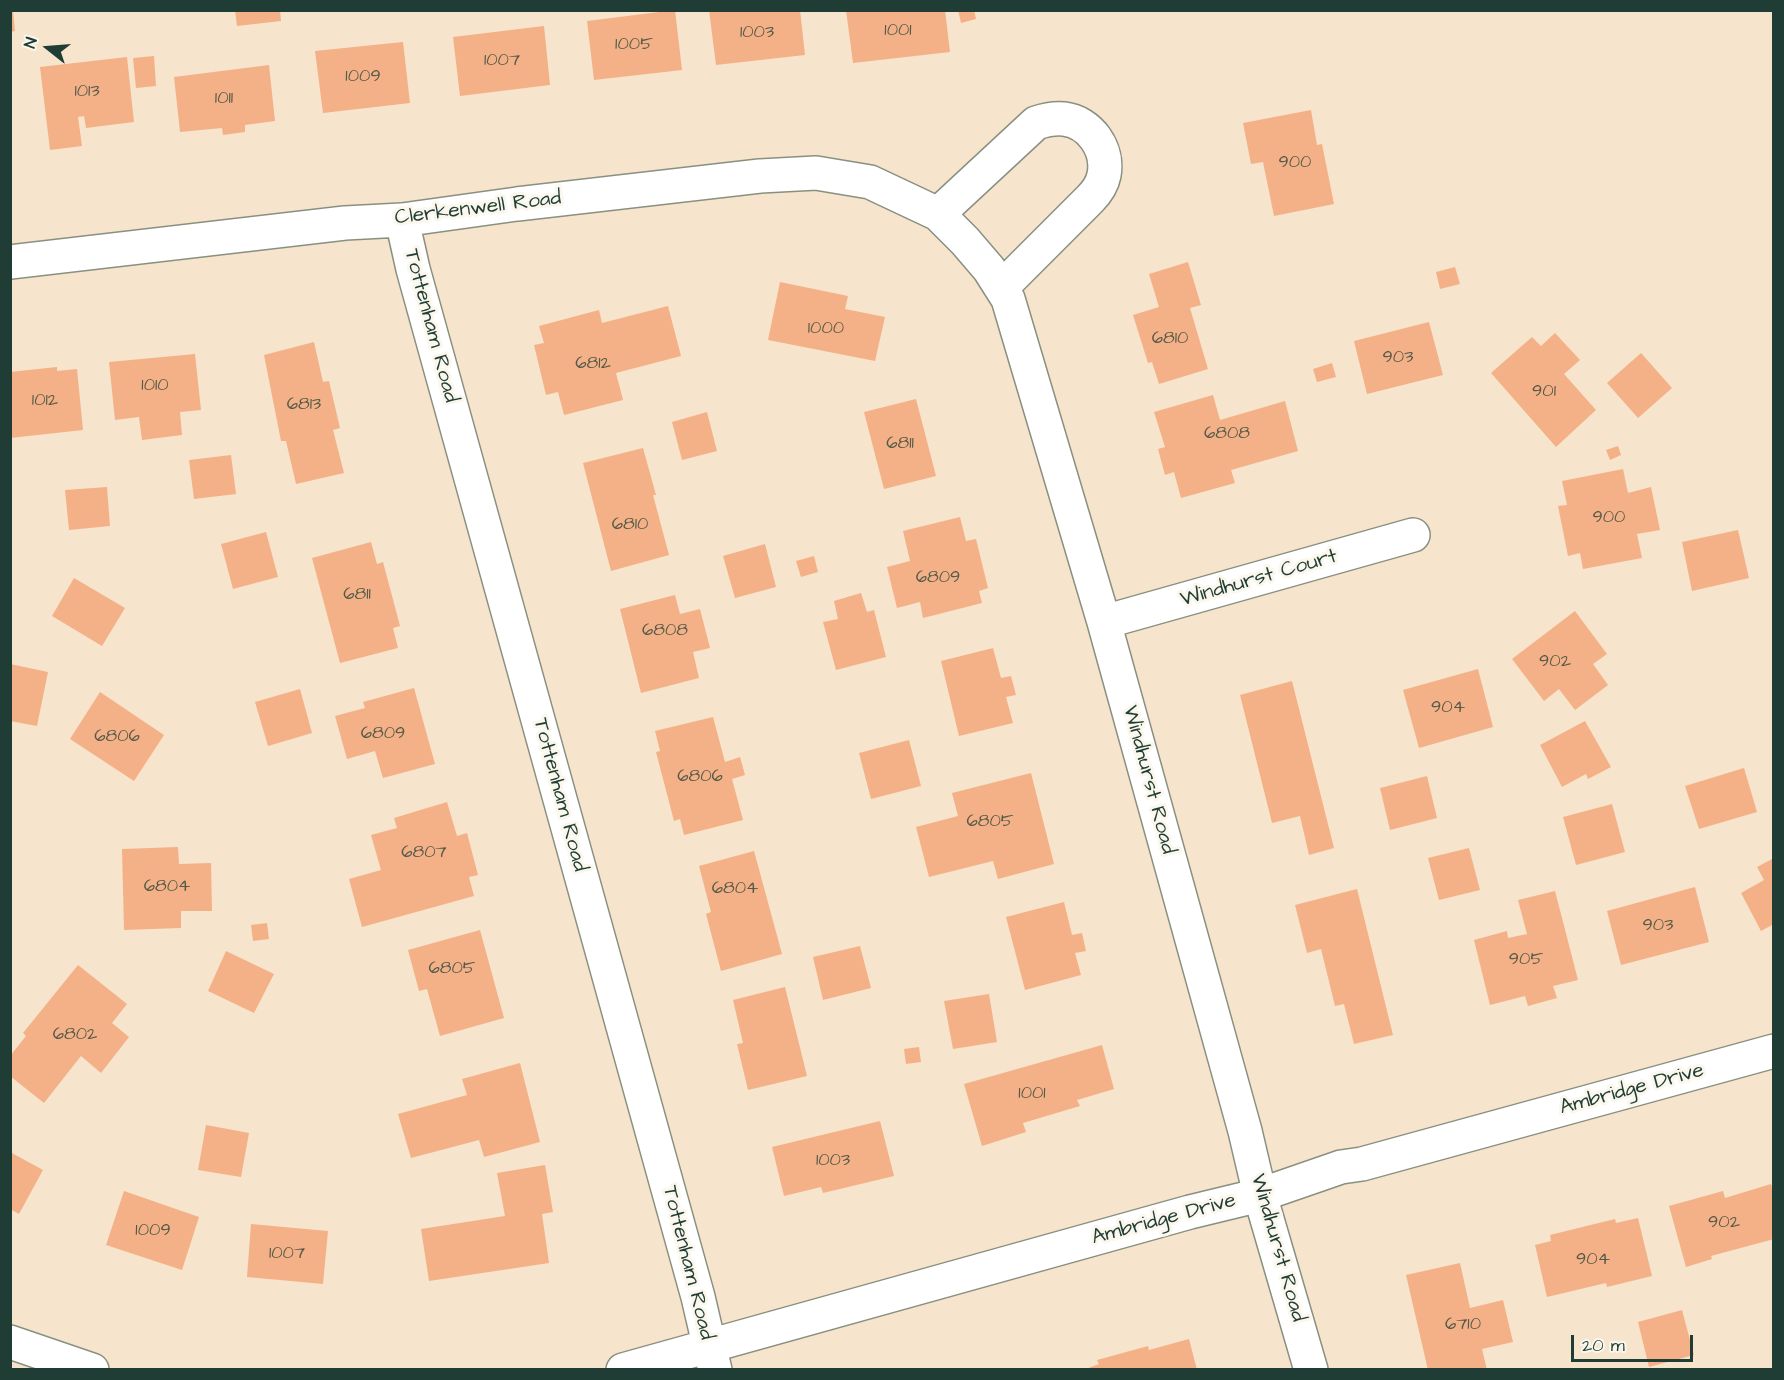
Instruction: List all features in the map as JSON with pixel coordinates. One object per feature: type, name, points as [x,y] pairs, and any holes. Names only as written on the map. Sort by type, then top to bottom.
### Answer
[{"type":"street","points":[[938,214],[1036,123],[1050,119],[1065,119],[1079,123],[1091,132],[1100,145],[1105,159],[1104,174],[1099,188],[1001,288]]},
{"type":"street","name":"Clerkenwell Road","points":[[10,262],[345,223],[402,220],[517,204],[760,176],[816,173],[870,182],[938,214]]},
{"type":"street","name":"Windhurst Road","points":[[938,214],[989,269],[1008,299],[1104,622],[1245,1131],[1260,1195],[1311,1370]]},
{"type":"street","name":"Tottenham Road","points":[[402,220],[413,269],[698,1297],[711,1358]]},
{"type":"street","name":"Windhurst Court","points":[[1104,622],[1413,535]]},
{"type":"street","name":"Ambridge Drive","points":[[622,1370],[711,1358],[1190,1212],[1260,1195],[1341,1167],[1362,1164],[1773,1051]]},
{"type":"street","points":[[10,1342],[92,1370]]},
{"type":"building","points":[[10,10],[13,10],[15,31],[10,32]]},
{"type":"building","points":[[235,10],[280,10],[281,21],[237,26]]},
{"type":"building","points":[[675,10],[682,70],[594,80],[587,21]]},
{"type":"building","points":[[709,10],[800,10],[805,55],[716,65]]},
{"type":"building","points":[[846,10],[945,10],[950,52],[853,63]]},
{"type":"building","points":[[958,10],[974,10],[976,19],[961,23]]},
{"type":"building","points":[[544,26],[550,85],[460,96],[453,37]]},
{"type":"building","points":[[403,42],[410,103],[323,113],[315,51]]},
{"type":"building","points":[[154,56],[156,86],[136,88],[133,58]]},
{"type":"building","points":[[127,57],[134,122],[86,128],[84,116],[78,117],[82,146],[50,150],[40,67]]},
{"type":"building","points":[[269,65],[275,121],[245,125],[245,132],[223,135],[222,128],[180,132],[174,77]]},
{"type":"building","points":[[1311,110],[1317,145],[1322,144],[1334,204],[1274,216],[1263,162],[1251,164],[1243,123]]},
{"type":"building","points":[[1188,262],[1201,305],[1190,308],[1208,369],[1159,384],[1152,362],[1148,363],[1133,315],[1159,307],[1149,274]]},
{"type":"building","points":[[1455,267],[1460,284],[1440,289],[1436,272]]},
{"type":"building","points":[[780,282],[848,296],[845,309],[885,317],[875,361],[768,340]]},
{"type":"building","points":[[668,306],[681,356],[616,373],[623,400],[564,415],[558,392],[546,395],[534,345],[544,343],[539,326],[599,310],[602,323]]},
{"type":"building","points":[[1429,322],[1443,375],[1367,394],[1354,341]]},
{"type":"building","points":[[1555,333],[1580,360],[1564,374],[1596,410],[1556,447],[1491,373],[1532,337],[1541,346]]},
{"type":"building","points":[[314,342],[323,382],[329,381],[340,428],[333,430],[344,473],[296,484],[286,441],[281,441],[264,355]]},
{"type":"building","points":[[1641,353],[1672,388],[1638,418],[1607,383]]},
{"type":"building","points":[[195,354],[201,410],[180,412],[182,435],[142,440],[139,417],[115,420],[109,362]]},
{"type":"building","points":[[1332,363],[1336,377],[1317,382],[1313,369]]},
{"type":"building","points":[[57,367],[57,371],[77,369],[83,430],[10,438],[10,372]]},
{"type":"building","points":[[1213,395],[1220,420],[1285,401],[1298,451],[1231,470],[1235,483],[1181,498],[1174,472],[1165,475],[1158,449],[1165,447],[1154,412]]},
{"type":"building","points":[[916,399],[936,476],[884,489],[864,412]]},
{"type":"building","points":[[707,412],[717,451],[682,460],[672,422]]},
{"type":"building","points":[[1618,446],[1621,455],[1610,460],[1606,450]]},
{"type":"building","points":[[643,448],[669,555],[611,571],[583,463]]},
{"type":"building","points":[[231,455],[236,494],[194,499],[189,460]]},
{"type":"building","points":[[1623,469],[1628,493],[1651,487],[1660,530],[1637,534],[1642,558],[1583,569],[1580,553],[1568,556],[1558,506],[1567,505],[1562,481]]},
{"type":"building","points":[[107,487],[110,526],[69,530],[65,490]]},
{"type":"building","points":[[960,517],[966,541],[976,539],[988,588],[979,591],[982,603],[923,618],[920,602],[897,608],[887,567],[910,561],[903,531]]},
{"type":"building","points":[[1738,530],[1749,578],[1692,591],[1682,542]]},
{"type":"building","points":[[266,532],[278,577],[233,589],[221,544]]},
{"type":"building","points":[[371,542],[377,564],[383,562],[400,626],[393,628],[398,648],[340,663],[312,558]]},
{"type":"building","points":[[765,544],[776,587],[735,598],[723,556]]},
{"type":"building","points":[[814,556],[818,572],[801,577],[796,561]]},
{"type":"building","points":[[74,578],[125,608],[102,646],[52,616]]},
{"type":"building","points":[[861,593],[867,612],[874,610],[886,657],[836,670],[823,622],[838,619],[834,601]]},
{"type":"building","points":[[675,595],[680,614],[700,609],[710,648],[693,652],[699,678],[641,693],[620,609]]},
{"type":"building","points":[[1575,611],[1607,654],[1593,664],[1608,685],[1575,710],[1559,689],[1544,701],[1512,659]]},
{"type":"building","points":[[993,648],[1001,678],[1011,676],[1016,695],[1006,697],[1013,723],[959,736],[941,661]]},
{"type":"building","points":[[10,664],[48,672],[37,726],[10,721]]},
{"type":"building","points":[[1478,669],[1493,727],[1419,748],[1403,690]]},
{"type":"building","points":[[1292,681],[1334,848],[1309,855],[1300,816],[1272,823],[1240,695]]},
{"type":"building","points":[[414,688],[435,764],[383,778],[375,751],[347,759],[335,716],[365,708],[363,702]]},
{"type":"building","points":[[300,689],[312,733],[268,746],[255,702]]},
{"type":"building","points":[[100,692],[164,735],[134,781],[70,739]]},
{"type":"building","points":[[713,717],[725,762],[740,757],[745,775],[732,779],[743,820],[684,835],[680,819],[674,821],[656,752],[660,751],[655,731]]},
{"type":"building","points":[[1585,721],[1611,767],[1588,779],[1586,774],[1562,787],[1540,745]]},
{"type":"building","points":[[909,740],[921,786],[871,799],[859,753]]},
{"type":"building","points":[[1744,768],[1757,812],[1699,829],[1685,786]]},
{"type":"building","points":[[1031,773],[1054,864],[998,879],[993,861],[929,877],[916,827],[958,816],[952,793]]},
{"type":"building","points":[[1427,776],[1437,818],[1390,830],[1380,788]]},
{"type":"building","points":[[447,802],[457,836],[467,833],[478,875],[469,877],[474,896],[362,927],[349,879],[381,870],[371,835],[397,828],[394,818]]},
{"type":"building","points":[[1612,804],[1625,852],[1576,865],[1563,817]]},
{"type":"building","points":[[178,847],[179,864],[211,863],[212,911],[181,911],[181,928],[124,930],[122,849]]},
{"type":"building","points":[[1469,848],[1480,890],[1439,900],[1428,858]]},
{"type":"building","points":[[754,851],[782,954],[721,971],[706,914],[711,912],[699,866]]},
{"type":"building","points":[[1774,858],[1774,924],[1761,931],[1741,893],[1764,880],[1757,867]]},
{"type":"building","points":[[1695,887],[1709,942],[1621,965],[1607,911]]},
{"type":"building","points":[[1357,889],[1393,1035],[1354,1044],[1344,1004],[1335,1006],[1321,949],[1307,953],[1295,905]]},
{"type":"building","points":[[1555,891],[1578,980],[1553,986],[1557,998],[1528,1006],[1525,996],[1490,1005],[1474,940],[1507,931],[1508,938],[1527,934],[1518,900]]},
{"type":"building","points":[[1064,902],[1072,935],[1082,933],[1086,951],[1075,953],[1081,975],[1025,990],[1006,917]]},
{"type":"building","points":[[267,923],[269,939],[253,941],[251,925]]},
{"type":"building","points":[[480,930],[504,1018],[440,1036],[427,989],[419,991],[408,950]]},
{"type":"building","points":[[860,946],[871,988],[823,1000],[813,957]]},
{"type":"building","points":[[226,951],[274,974],[254,1013],[208,991]]},
{"type":"building","points":[[78,965],[127,1004],[112,1023],[129,1037],[101,1073],[81,1056],[44,1103],[10,1076],[10,1056],[26,1036],[23,1033]]},
{"type":"building","points":[[785,987],[807,1076],[748,1090],[737,1044],[743,1043],[733,1000]]},
{"type":"building","points":[[989,994],[997,1042],[953,1049],[944,1001]]},
{"type":"building","points":[[1102,1045],[1114,1089],[1077,1100],[1080,1106],[1023,1123],[1026,1132],[982,1146],[964,1084]]},
{"type":"building","points":[[919,1047],[921,1062],[906,1064],[904,1049]]},
{"type":"building","points":[[520,1063],[540,1142],[484,1157],[479,1140],[411,1158],[398,1114],[467,1095],[462,1079]]},
{"type":"building","points":[[880,1121],[894,1176],[823,1193],[821,1187],[784,1196],[772,1147]]},
{"type":"building","points":[[206,1125],[249,1133],[241,1177],[198,1170]]},
{"type":"building","points":[[10,1152],[43,1170],[19,1214],[10,1209]]},
{"type":"building","points":[[545,1165],[553,1212],[542,1214],[549,1263],[429,1281],[421,1229],[505,1216],[497,1173]]},
{"type":"building","points":[[1771,1184],[1774,1193],[1774,1239],[1711,1256],[1712,1259],[1686,1267],[1669,1206],[1723,1191],[1725,1198]]},
{"type":"building","points":[[124,1191],[199,1217],[182,1270],[106,1245]]},
{"type":"building","points":[[1638,1218],[1652,1276],[1607,1287],[1606,1283],[1547,1297],[1535,1245],[1551,1241],[1550,1235],[1615,1219],[1616,1223]]},
{"type":"building","points":[[251,1224],[328,1231],[323,1284],[247,1277]]},
{"type":"building","points":[[1460,1263],[1470,1308],[1503,1300],[1513,1342],[1482,1349],[1487,1370],[1428,1370],[1406,1275]]},
{"type":"building","points":[[1682,1310],[1694,1355],[1649,1367],[1638,1322]]},
{"type":"building","points":[[1189,1339],[1197,1370],[1083,1370],[1099,1364],[1097,1360],[1148,1346],[1149,1350]]}]
